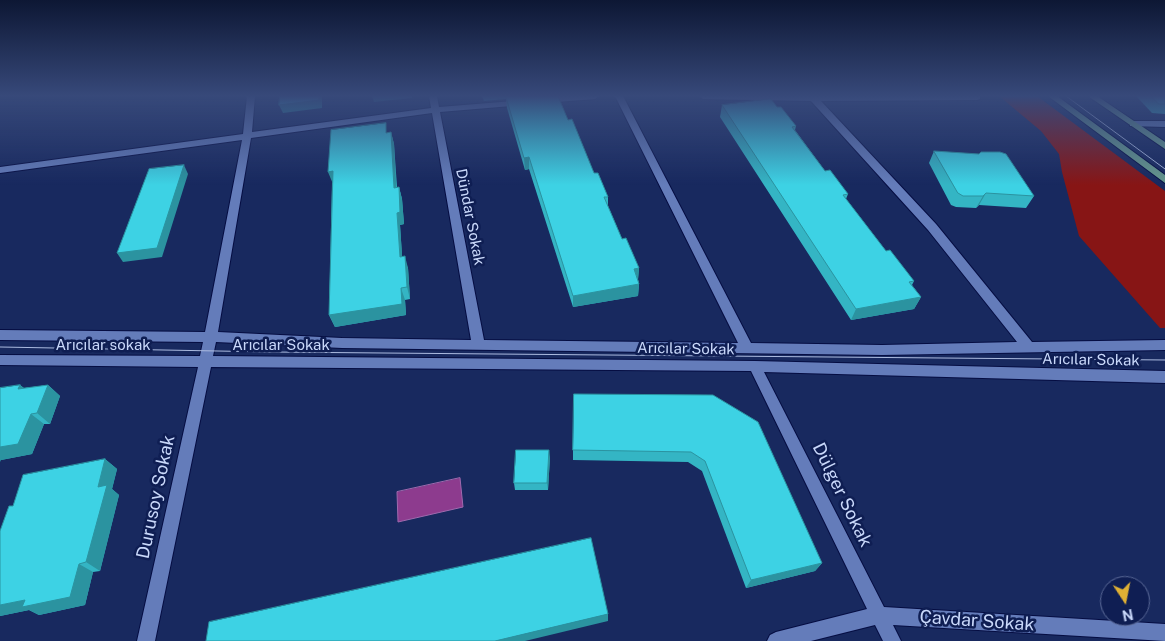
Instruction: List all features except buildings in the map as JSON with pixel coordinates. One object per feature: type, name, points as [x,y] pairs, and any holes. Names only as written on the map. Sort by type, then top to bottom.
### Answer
[{"type":"main road","points":[[1092,126],[1165,180]]},
{"type":"main road","points":[[1136,126],[1165,146]]},
{"type":"street","name":"Durusoy Sokak","points":[[146,641],[206,361],[248,126]]},
{"type":"street","points":[[0,170],[320,126]]},
{"type":"street","name":"Dündar Sokak","points":[[438,126],[478,344]]},
{"type":"street","points":[[634,126],[747,348]]},
{"type":"street","points":[[839,126],[932,227],[1028,347]]},
{"type":"street","points":[[0,335],[209,338],[342,343],[882,350],[1165,345]]},
{"type":"street","name":"Arıcılar sokak","points":[[0,360],[206,361]]},
{"type":"street","name":"Arıcılar Sokak","points":[[206,361],[755,366],[1165,377]]},
{"type":"street","name":"Dülger Sokak","points":[[755,366],[892,641]]},
{"type":"street","points":[[776,641],[879,615]]},
{"type":"street","name":"Çavdar Sokak","points":[[879,615],[1163,635]]},
{"type":"shaded area","points":[[1035,126],[1077,126],[1165,191],[1165,328],[1160,328],[1079,236],[1059,154]]},
{"type":"shaded area","points":[[460,478],[463,507],[398,522],[397,492]]},
{"type":"tram line","points":[[1107,126],[1165,169]]},
{"type":"tram line","points":[[0,347],[272,352],[1165,360]]}]
